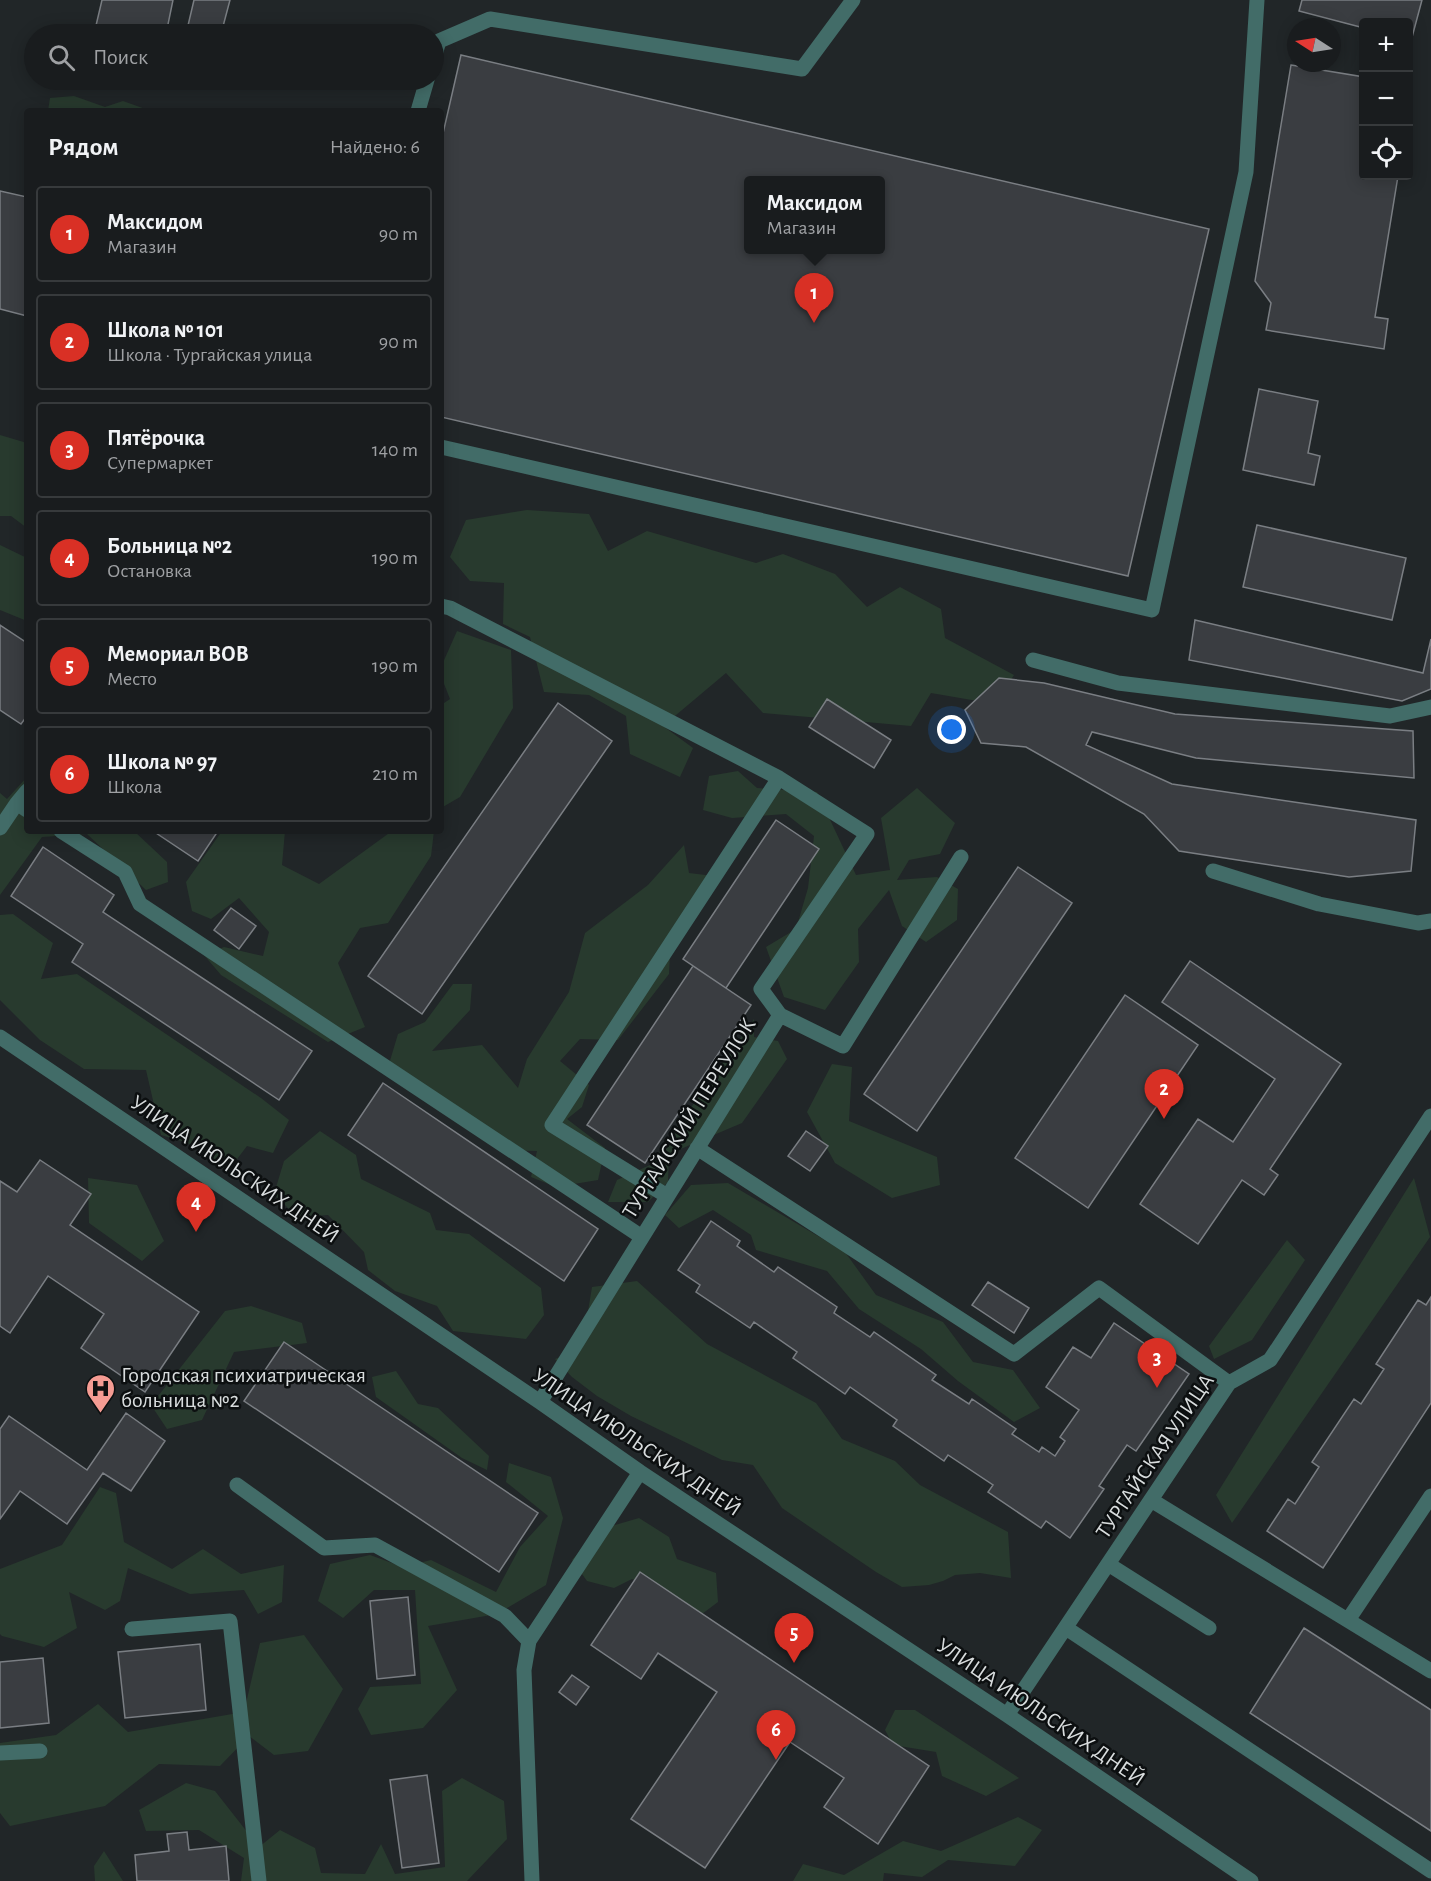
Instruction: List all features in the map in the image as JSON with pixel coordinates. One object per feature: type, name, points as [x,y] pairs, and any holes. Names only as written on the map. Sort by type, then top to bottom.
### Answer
[{"type":"street","points":[[444,38],[490,19],[802,69],[854,0]]},
{"type":"street","points":[[444,448],[1152,610],[1246,172],[1257,0]]},
{"type":"street","points":[[419,108],[424,90]]},
{"type":"street","points":[[444,607],[779,778],[867,834],[761,989],[780,1015]]},
{"type":"street","points":[[1033,660],[1118,683],[1390,716],[1431,707]]},
{"type":"street","points":[[667,1196],[552,1125],[779,778]]},
{"type":"street","points":[[0,828],[22,806]]},
{"type":"street","points":[[66,834],[125,872],[140,904],[642,1237]]},
{"type":"street","name":"ТУРГАЙСКИЙ ПЕРЕУЛОК","points":[[540,1402],[780,1015],[843,1046],[961,857]]},
{"type":"street","points":[[1213,871],[1319,904],[1418,923],[1431,921]]},
{"type":"street","name":"УЛИЦА ИЮЛЬСКИХ ДНЕЙ","points":[[0,1037],[640,1472],[1007,1715],[1251,1881]]},
{"type":"street","name":"ТУРГАЙСКАЯ УЛИЦА","points":[[1007,1715],[1229,1383],[1270,1359],[1425,1136],[1431,1116]]},
{"type":"street","points":[[697,1148],[1014,1354],[1100,1288],[1229,1383]]},
{"type":"street","points":[[532,1881],[524,1670],[529,1641],[640,1472]]},
{"type":"street","points":[[237,1485],[324,1548],[375,1545],[505,1616],[529,1641]]},
{"type":"street","points":[[1348,1620],[1431,1497]]},
{"type":"street","points":[[1150,1500],[1431,1671]]},
{"type":"street","points":[[1108,1564],[1209,1628]]},
{"type":"street","points":[[132,1629],[230,1621],[259,1881]]},
{"type":"street","points":[[1066,1628],[1431,1871]]},
{"type":"street","points":[[0,1753],[40,1751]]},
{"type":"green space","points":[[74,96],[105,107],[123,101],[143,108],[48,108],[50,98]]},
{"type":"green space","points":[[0,435],[24,442],[24,526],[11,516],[0,516]]},
{"type":"green space","points":[[527,510],[589,514],[608,551],[647,531],[756,563],[783,554],[835,574],[867,607],[900,587],[941,609],[945,638],[1014,675],[995,704],[931,693],[911,726],[763,713],[726,673],[663,726],[693,748],[680,777],[630,754],[626,716],[589,695],[544,692],[530,637],[503,624],[504,583],[470,581],[450,557],[466,520]]},
{"type":"green space","points":[[0,545],[24,557],[24,620],[0,610]]},
{"type":"green space","points":[[457,631],[511,650],[513,708],[460,797],[444,806],[444,703],[450,699],[444,684],[444,660]]},
{"type":"green space","points":[[738,771],[757,788],[817,792],[856,875],[890,870],[881,818],[917,788],[955,823],[940,854],[909,860],[897,880],[937,877],[958,889],[957,920],[926,942],[902,926],[889,890],[858,929],[859,962],[825,1010],[784,997],[766,947],[796,929],[808,888],[814,836],[786,814],[732,818],[703,810],[709,776]]},
{"type":"green space","points":[[24,780],[24,834],[87,834],[42,837],[0,895],[0,793],[7,799]]},
{"type":"green space","points":[[87,834],[137,834],[167,862],[168,882],[146,890]]},
{"type":"green space","points":[[220,834],[285,834],[282,865],[319,884],[388,834],[434,834],[431,856],[388,923],[360,928],[338,963],[365,1027],[328,1042],[221,975],[204,955],[224,947],[263,956],[269,932],[239,898],[211,919],[192,911],[186,882]]},
{"type":"green space","points":[[684,845],[689,873],[722,877],[671,932],[669,974],[618,1040],[580,1039],[560,1061],[589,1085],[582,1107],[567,1119],[605,1148],[598,1180],[556,1187],[531,1177],[537,1151],[501,1150],[386,1074],[398,1034],[425,1022],[453,984],[472,984],[470,1010],[432,1051],[482,1045],[518,1088],[527,1059],[569,992],[585,933],[648,885]]},
{"type":"green space","points":[[13,914],[53,943],[41,979],[77,974],[261,1098],[289,1120],[273,1153],[247,1146],[228,1171],[188,1143],[161,1135],[146,1070],[84,1069],[40,1040],[0,1000],[0,915]]},
{"type":"green space","points":[[754,1019],[754,1037],[778,1041],[787,1059],[742,1123],[669,1154],[668,1182],[648,1202],[608,1202],[617,1180],[650,1165]]},
{"type":"green space","points":[[832,1064],[852,1067],[849,1121],[937,1157],[940,1185],[892,1198],[835,1163],[807,1112]]},
{"type":"green space","points":[[320,1131],[356,1155],[361,1179],[430,1213],[436,1230],[469,1234],[541,1288],[544,1315],[526,1339],[453,1331],[437,1306],[395,1291],[368,1270],[364,1252],[328,1215],[297,1217],[274,1194],[284,1161]]},
{"type":"green space","points":[[88,1178],[137,1185],[164,1241],[142,1261],[89,1223]]},
{"type":"green space","points":[[1414,1178],[1430,1237],[1232,1523],[1216,1495]]},
{"type":"green space","points":[[728,1183],[845,1252],[876,1295],[943,1322],[973,1362],[1013,1370],[1040,1408],[1014,1422],[958,1381],[921,1349],[859,1309],[827,1271],[756,1250],[751,1235],[713,1210],[679,1228],[665,1215],[691,1185]]},
{"type":"green space","points":[[1287,1240],[1305,1260],[1252,1340],[1214,1359],[1209,1346]]},
{"type":"green space","points":[[637,1281],[707,1344],[816,1403],[842,1439],[895,1461],[920,1485],[1008,1532],[1011,1578],[980,1573],[955,1575],[929,1585],[902,1587],[782,1508],[753,1465],[722,1460],[631,1416],[597,1396],[572,1377],[555,1359],[582,1348],[592,1287]]},
{"type":"green space","points":[[251,1306],[302,1323],[307,1343],[234,1352],[202,1420],[167,1429],[151,1405],[225,1311]]},
{"type":"green space","points":[[396,1371],[418,1404],[438,1408],[489,1456],[487,1470],[462,1458],[376,1397],[372,1377]]},
{"type":"green space","points":[[509,1463],[551,1477],[563,1518],[546,1585],[497,1614],[428,1626],[457,1690],[423,1728],[371,1735],[358,1709],[370,1687],[421,1684],[415,1590],[374,1590],[343,1618],[318,1601],[330,1564],[370,1555],[403,1567],[431,1560],[496,1592],[520,1547],[548,1516],[506,1482]]},
{"type":"green space","points":[[100,1487],[116,1493],[124,1542],[172,1569],[203,1549],[241,1574],[284,1565],[282,1602],[258,1614],[244,1590],[190,1594],[128,1568],[120,1601],[105,1610],[69,1592],[77,1628],[44,1647],[2,1636],[0,1634],[0,1569],[62,1545]]},
{"type":"green space","points":[[639,1518],[669,1537],[677,1559],[716,1573],[718,1602],[702,1614],[632,1579],[614,1588],[587,1581],[572,1560],[598,1530]]},
{"type":"green space","points":[[304,1635],[343,1689],[308,1751],[274,1755],[249,1736],[220,1766],[159,1764],[105,1806],[10,1826],[0,1813],[0,1743],[56,1735],[98,1704],[128,1732],[244,1712],[260,1643]]},
{"type":"green space","points":[[895,1710],[915,1710],[1019,1778],[986,1796],[942,1776],[936,1752],[893,1745],[885,1730]]},
{"type":"green space","points":[[462,1778],[504,1801],[507,1839],[467,1881],[241,1881],[244,1858],[199,1830],[146,1831],[139,1810],[186,1783],[215,1791],[259,1847],[280,1830],[315,1848],[321,1873],[365,1874],[381,1844],[395,1874],[445,1867],[442,1791]]},
{"type":"green space","points":[[1018,1817],[1042,1830],[1015,1866],[948,1860],[922,1877],[884,1873],[883,1881],[793,1881],[803,1864],[844,1875],[903,1841],[941,1851]]},
{"type":"green space","points":[[104,1851],[123,1881],[95,1881],[94,1866]]},
{"type":"building","points":[[102,0],[173,0],[168,24],[96,24]]},
{"type":"building","points":[[194,0],[230,0],[224,24],[188,24]]},
{"type":"building","points":[[1302,0],[1422,0],[1413,34],[1413,18],[1359,18],[1359,27],[1341,22],[1341,18],[1326,18],[1299,11]]},
{"type":"building","points":[[461,55],[1209,229],[1128,576],[444,418],[444,129]]},
{"type":"building","points":[[1290,72],[1334,72],[1359,76],[1359,180],[1397,180],[1375,317],[1388,319],[1384,349],[1266,330],[1271,303],[1255,281]]},
{"type":"building","points":[[0,191],[24,196],[24,315],[0,309]]},
{"type":"building","points":[[1259,389],[1318,401],[1308,453],[1320,456],[1314,485],[1243,470]]},
{"type":"building","points":[[1257,525],[1406,558],[1392,620],[1243,587]]},
{"type":"building","points":[[1195,620],[1423,673],[1431,639],[1431,689],[1402,701],[1189,660]]},
{"type":"building","points":[[0,625],[24,641],[24,720],[21,724],[0,710]]},
{"type":"building","points":[[999,678],[1044,683],[1175,714],[1413,731],[1414,778],[1196,758],[1092,732],[1086,745],[1172,784],[1416,820],[1411,871],[1349,877],[1179,851],[1144,814],[1026,747],[981,743],[965,710]]},
{"type":"building","points":[[827,699],[891,740],[874,768],[809,727]]},
{"type":"building","points":[[558,703],[612,741],[422,1014],[368,976]]},
{"type":"building","points":[[776,820],[819,849],[726,988],[683,959]]},
{"type":"building","points":[[158,834],[216,834],[198,861]]},
{"type":"building","points":[[43,847],[114,895],[103,912],[312,1051],[279,1100],[72,962],[83,944],[11,896]]},
{"type":"building","points":[[1018,867],[1072,903],[917,1131],[864,1094]]},
{"type":"building","points":[[231,908],[256,926],[239,949],[214,930]]},
{"type":"building","points":[[1190,961],[1341,1064],[1270,1169],[1278,1175],[1264,1195],[1242,1180],[1198,1244],[1140,1204],[1198,1119],[1233,1142],[1275,1079],[1162,1002]]},
{"type":"building","points":[[693,966],[751,1005],[645,1163],[587,1125]]},
{"type":"building","points":[[1125,995],[1198,1045],[1088,1208],[1015,1158]]},
{"type":"building","points":[[383,1083],[598,1229],[564,1281],[348,1135]]},
{"type":"building","points":[[806,1131],[828,1146],[810,1171],[788,1156]]},
{"type":"building","points":[[40,1160],[91,1194],[70,1225],[199,1312],[145,1392],[81,1348],[104,1314],[48,1276],[10,1333],[0,1326],[0,1181],[17,1192]]},
{"type":"building","points":[[711,1221],[740,1241],[737,1246],[774,1272],[778,1267],[837,1307],[834,1313],[870,1337],[874,1332],[936,1375],[932,1380],[969,1404],[972,1399],[1016,1429],[1012,1434],[1039,1452],[1042,1447],[1055,1456],[1065,1441],[1060,1437],[1079,1410],[1046,1387],[1073,1347],[1091,1358],[1114,1323],[1189,1374],[1136,1451],[1127,1445],[1099,1486],[1104,1489],[1070,1538],[1046,1521],[1041,1528],[988,1492],[993,1485],[948,1455],[944,1461],[893,1426],[897,1420],[850,1387],[845,1394],[793,1358],[797,1352],[754,1322],[750,1328],[696,1292],[700,1285],[678,1270]]},
{"type":"building","points":[[988,1282],[1029,1308],[1014,1333],[972,1305]]},
{"type":"building","points":[[1431,1297],[1431,1403],[1323,1568],[1267,1531],[1288,1499],[1295,1504],[1319,1467],[1312,1462],[1354,1399],[1361,1404],[1384,1369],[1376,1364],[1418,1300],[1426,1305]]},
{"type":"building","points":[[284,1342],[538,1513],[499,1572],[244,1401]]},
{"type":"building","points":[[126,1413],[165,1441],[131,1491],[103,1473],[67,1524],[20,1491],[0,1519],[0,1429],[9,1416],[87,1470]]},
{"type":"building","points":[[640,1572],[929,1766],[878,1844],[824,1807],[844,1778],[790,1742],[705,1868],[631,1819],[717,1692],[658,1653],[641,1679],[591,1645]]},
{"type":"building","points":[[408,1597],[415,1675],[377,1679],[370,1601]]},
{"type":"building","points":[[1304,1628],[1431,1710],[1431,1831],[1250,1713]]},
{"type":"building","points":[[200,1644],[206,1710],[125,1718],[118,1652]]},
{"type":"building","points":[[43,1658],[49,1723],[0,1728],[0,1662]]},
{"type":"building","points":[[572,1675],[589,1687],[576,1705],[559,1692]]},
{"type":"building","points":[[427,1775],[439,1863],[402,1868],[390,1780]]},
{"type":"building","points":[[187,1832],[189,1850],[226,1846],[229,1881],[137,1881],[135,1855],[169,1851],[167,1834]]},
{"type":"place","name":"Максидом","points":[[814,323]]},
{"type":"place","name":"Школа № 101","points":[[1164,1119]]},
{"type":"place","name":"Больница №2","points":[[196,1232]]},
{"type":"place","name":"Пятёрочка","points":[[1157,1388]]},
{"type":"place","name":"Городская психиатрическая больница №2","points":[[100,1414]]},
{"type":"place","name":"Мемориал ВОВ","points":[[794,1663]]},
{"type":"place","name":"Школа № 97","points":[[776,1760]]}]
